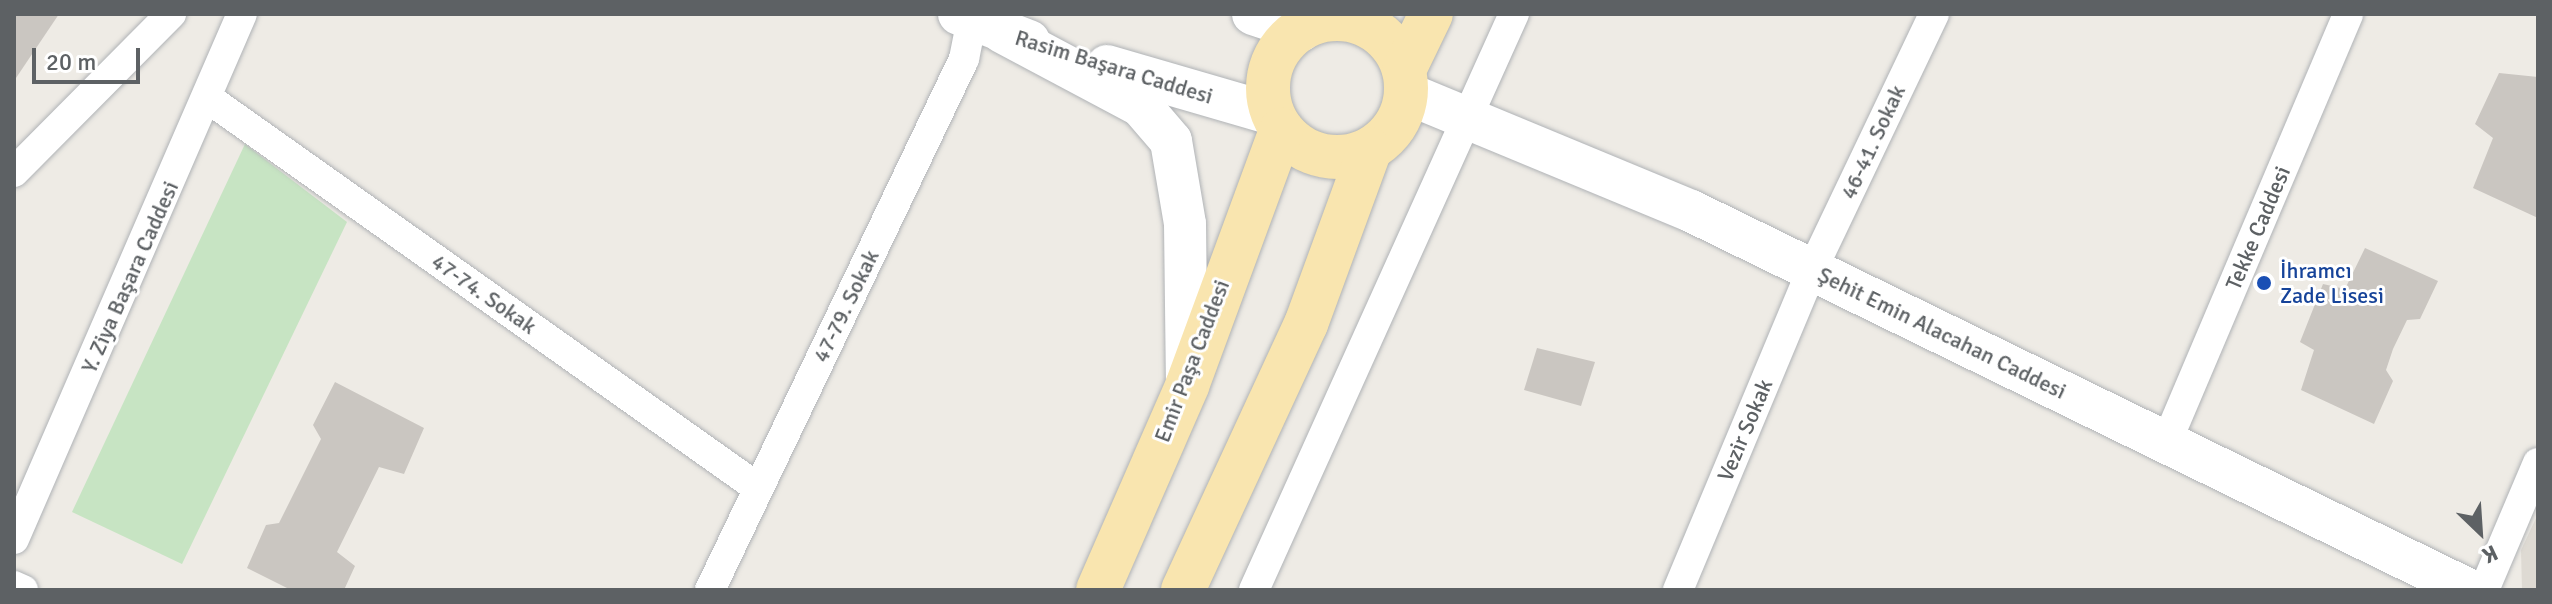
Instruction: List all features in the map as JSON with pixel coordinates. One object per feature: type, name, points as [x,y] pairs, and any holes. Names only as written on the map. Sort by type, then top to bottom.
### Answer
[{"type":"main road","points":[[1183,590],[1306,324],[1370,149],[1401,116],[1405,81],[1431,14]]},
{"type":"main road","points":[[1370,149],[1327,157],[1307,151],[1276,122],[1269,77],[1276,56],[1309,23],[1333,19],[1367,27],[1394,49],[1405,81]]},
{"type":"main road","name":"Emir Paşa Caddesi","points":[[1098,590],[1187,386],[1276,122]]},
{"type":"street","name":"Y. Ziya Başara Caddesi","points":[[14,539],[209,99],[242,14]]},
{"type":"street","points":[[1253,14],[1309,23]]},
{"type":"street","points":[[1254,590],[1514,14]]},
{"type":"street","name":"46-41. Sokak","points":[[1812,270],[1934,14]]},
{"type":"street","name":"Tekke Caddesi","points":[[2167,441],[2348,14]]},
{"type":"street","points":[[14,172],[168,15]]},
{"type":"street","points":[[978,22],[1141,106],[1171,141],[1185,224],[1187,386]]},
{"type":"street","name":"Rasim Başara Caddesi","points":[[978,22],[1276,122]]},
{"type":"street","name":"47-79. Sokak","points":[[710,590],[964,59],[978,22]]},
{"type":"street","name":"Şehit Emin Alacahan Caddesi","points":[[1405,81],[1470,116],[1812,270],[2469,590]]},
{"type":"street","name":"47-74. Sokak","points":[[209,99],[758,488]]},
{"type":"street","name":"Vezir Sokak","points":[[1678,590],[1812,270]]},
{"type":"street","points":[[2484,590],[2538,463]]},
{"type":"street","points":[[14,586],[23,590]]},
{"type":"shaded area","points":[[2538,514],[2538,590],[2522,590],[2521,550]]},
{"type":"green space","points":[[245,144],[347,222],[182,564],[72,512]]},
{"type":"building","points":[[14,14],[59,14],[14,81]]},
{"type":"building","points":[[2499,73],[2538,77],[2538,218],[2473,188],[2493,138],[2475,124]]},
{"type":"building","points":[[2365,248],[2438,281],[2420,319],[2407,320],[2393,349],[2386,370],[2393,381],[2374,424],[2301,390],[2314,350],[2300,342],[2323,284],[2345,289]]},
{"type":"building","points":[[1537,348],[1595,362],[1581,406],[1524,390]]},
{"type":"building","points":[[335,382],[424,428],[404,474],[379,467],[337,552],[355,566],[344,590],[291,590],[247,568],[266,525],[279,523],[321,439],[313,425]]},
{"type":"place","name":"İhramcı Zade Lisesi","points":[[2264,283]]}]
